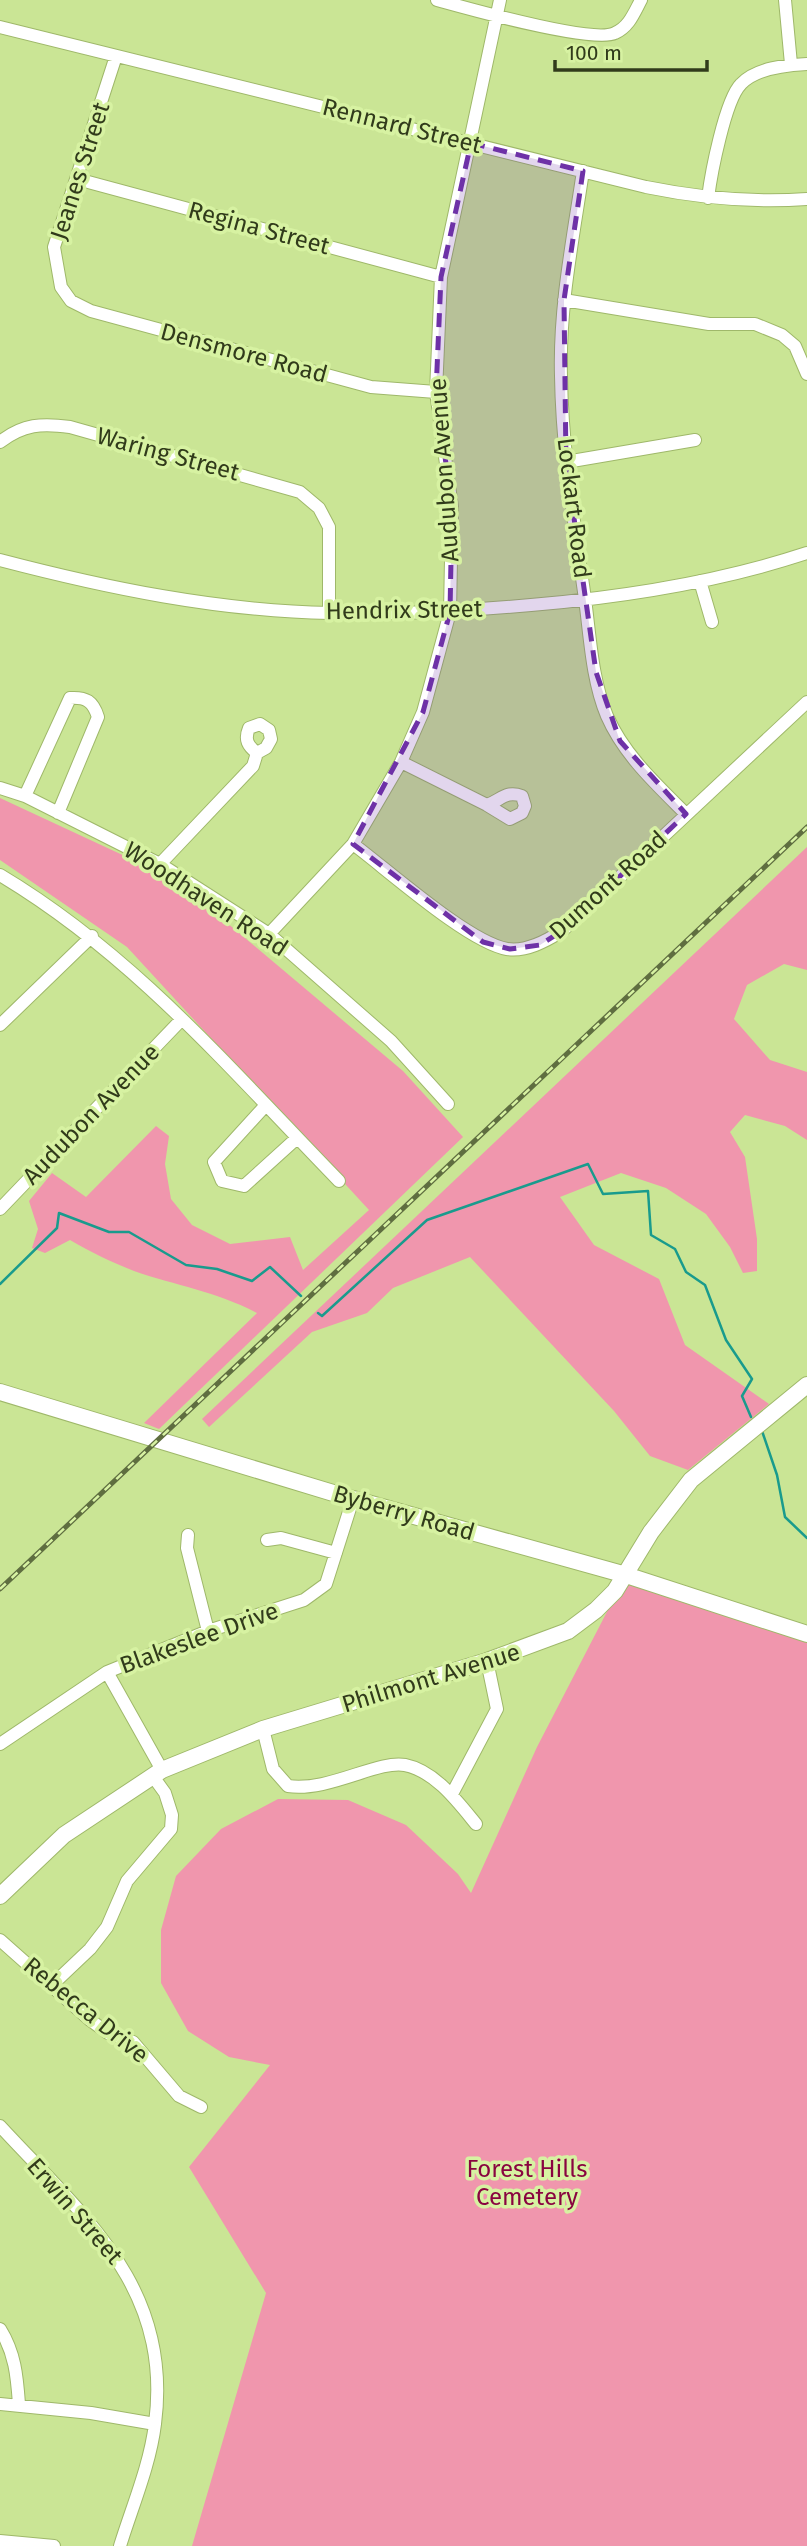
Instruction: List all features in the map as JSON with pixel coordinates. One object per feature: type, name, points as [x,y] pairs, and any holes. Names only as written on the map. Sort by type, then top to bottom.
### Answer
[{"type":"main road","name":"Philmont Avenue","points":[[0,1896],[64,1835],[157,1772],[264,1729],[487,1661],[568,1631],[605,1602],[626,1576],[651,1532],[691,1480],[807,1385]]},
{"type":"main road","name":"Byberry Road","points":[[0,1392],[353,1499],[626,1576],[807,1634]]},
{"type":"street","points":[[437,0],[496,16],[604,37],[627,25],[640,0]]},
{"type":"street","name":"Audubon Avenue","points":[[269,934],[353,844],[401,762],[423,712],[450,612],[452,507],[436,392],[441,277],[500,0]]},
{"type":"street","points":[[785,0],[791,65]]},
{"type":"street","name":"Rennard Street","points":[[0,27],[583,171],[708,198],[763,201],[807,199]]},
{"type":"street","name":"Jeanes Street","points":[[61,287],[54,247],[116,56]]},
{"type":"street","points":[[708,198],[713,164],[739,85],[751,76],[791,65],[807,64]]},
{"type":"street","name":"Lockart Road","points":[[583,171],[564,300],[561,374],[566,462],[596,672],[607,715],[620,741],[643,771],[687,814]]},
{"type":"street","name":"Regina Street","points":[[77,179],[441,277]]},
{"type":"street","name":"Densmore Road","points":[[61,287],[71,300],[117,320],[371,387],[436,392]]},
{"type":"street","points":[[564,300],[709,324],[751,324],[782,335],[795,346],[807,374]]},
{"type":"street","name":"Waring Street","points":[[3,440],[15,431],[41,423],[70,427],[300,492],[322,513],[329,527],[329,613]]},
{"type":"street","points":[[566,462],[695,440]]},
{"type":"street","name":"Hendrix Street","points":[[0,561],[136,592],[255,608],[329,613],[450,612],[586,600],[700,581],[807,552]]},
{"type":"street","points":[[700,581],[712,622]]},
{"type":"street","points":[[25,796],[70,698],[88,700],[94,706],[97,717],[58,813]]},
{"type":"street","name":"Dumont Road","points":[[353,844],[483,942],[510,949],[540,944],[562,931],[807,702]]},
{"type":"street","points":[[160,864],[253,766],[257,753]]},
{"type":"street","points":[[401,762],[487,805]]},
{"type":"street","name":"Woodhaven Road","points":[[0,788],[25,796],[160,864],[269,934],[391,1041],[448,1104]]},
{"type":"street","points":[[0,875],[92,936],[182,1019],[339,1181]]},
{"type":"street","points":[[0,1025],[92,936]]},
{"type":"street","name":"Audubon Avenue","points":[[0,1209],[182,1019]]},
{"type":"street","points":[[266,1105],[215,1162],[222,1181],[244,1186],[297,1138]]},
{"type":"street","name":"Blakeslee Drive","points":[[0,1744],[107,1672],[208,1631],[304,1600],[317,1592],[326,1584],[353,1499]]},
{"type":"street","points":[[188,1535],[187,1548],[208,1631]]},
{"type":"street","points":[[267,1540],[281,1538],[336,1553]]},
{"type":"street","points":[[452,1794],[498,1709],[487,1661]]},
{"type":"street","points":[[52,1986],[90,1949],[107,1927],[127,1881],[171,1829],[172,1815],[157,1772],[107,1672]]},
{"type":"street","points":[[264,1729],[273,1769],[288,1786],[307,1789],[404,1765],[422,1772],[452,1794],[476,1824]]},
{"type":"street","name":"Rebecca Drive","points":[[0,1940],[108,2033],[133,2042],[179,2096],[201,2107]]},
{"type":"street","name":"Erwin Street","points":[[0,2126],[109,2244],[128,2273],[143,2305],[152,2338],[157,2381],[155,2424],[120,2546]]},
{"type":"street","points":[[0,2329],[9,2344],[16,2366],[19,2404]]},
{"type":"street","points":[[0,2404],[19,2404],[155,2424]]},
{"type":"street","points":[[0,2541],[54,2546]]},
{"type":"highlighted area","points":[[471,143],[583,171],[564,300],[566,462],[596,672],[620,741],[686,814],[562,931],[540,945],[510,949],[483,942],[353,844],[423,712],[450,612],[452,507],[436,392],[441,277]]},
{"type":"green space","points":[[0,798],[129,858],[220,917],[403,1071],[463,1137],[159,1429],[144,1423],[257,1313],[211,1294],[134,1271],[70,1240],[45,1253],[32,1248],[38,1229],[29,1201],[52,1173],[86,1197],[156,1126],[169,1136],[165,1164],[171,1199],[192,1225],[230,1244],[290,1237],[303,1270],[369,1210],[127,947],[0,860]]},
{"type":"green space","points":[[807,847],[807,970],[784,964],[747,985],[734,1019],[770,1060],[807,1072],[807,1140],[785,1126],[745,1115],[730,1132],[745,1157],[757,1239],[757,1271],[743,1273],[730,1247],[706,1214],[666,1188],[621,1173],[560,1197],[594,1245],[659,1279],[685,1345],[769,1404],[688,1470],[650,1456],[614,1411],[470,1257],[393,1288],[367,1313],[312,1332],[209,1427],[202,1419]]},
{"type":"green space","name":"Forest Hills Cemetery","points":[[626,1575],[807,1633],[807,2546],[192,2546],[266,2293],[189,2167],[270,2065],[229,2057],[188,2031],[161,1983],[161,1930],[176,1876],[221,1829],[278,1799],[348,1800],[406,1825],[458,1874],[471,1893],[537,1747]]},
{"type":"waterway","points":[[318,1313],[322,1316],[427,1220],[588,1164],[603,1194],[648,1191],[651,1235],[675,1249],[686,1272],[705,1285],[726,1340],[752,1379],[742,1396],[751,1417]]},
{"type":"waterway","points":[[0,1284],[57,1228],[59,1213],[109,1232],[129,1232],[186,1265],[217,1269],[252,1281],[270,1267],[301,1296]]},
{"type":"waterway","points":[[762,1431],[777,1475],[785,1517],[807,1538]]},
{"type":"railway","points":[[0,1589],[807,827]]}]
